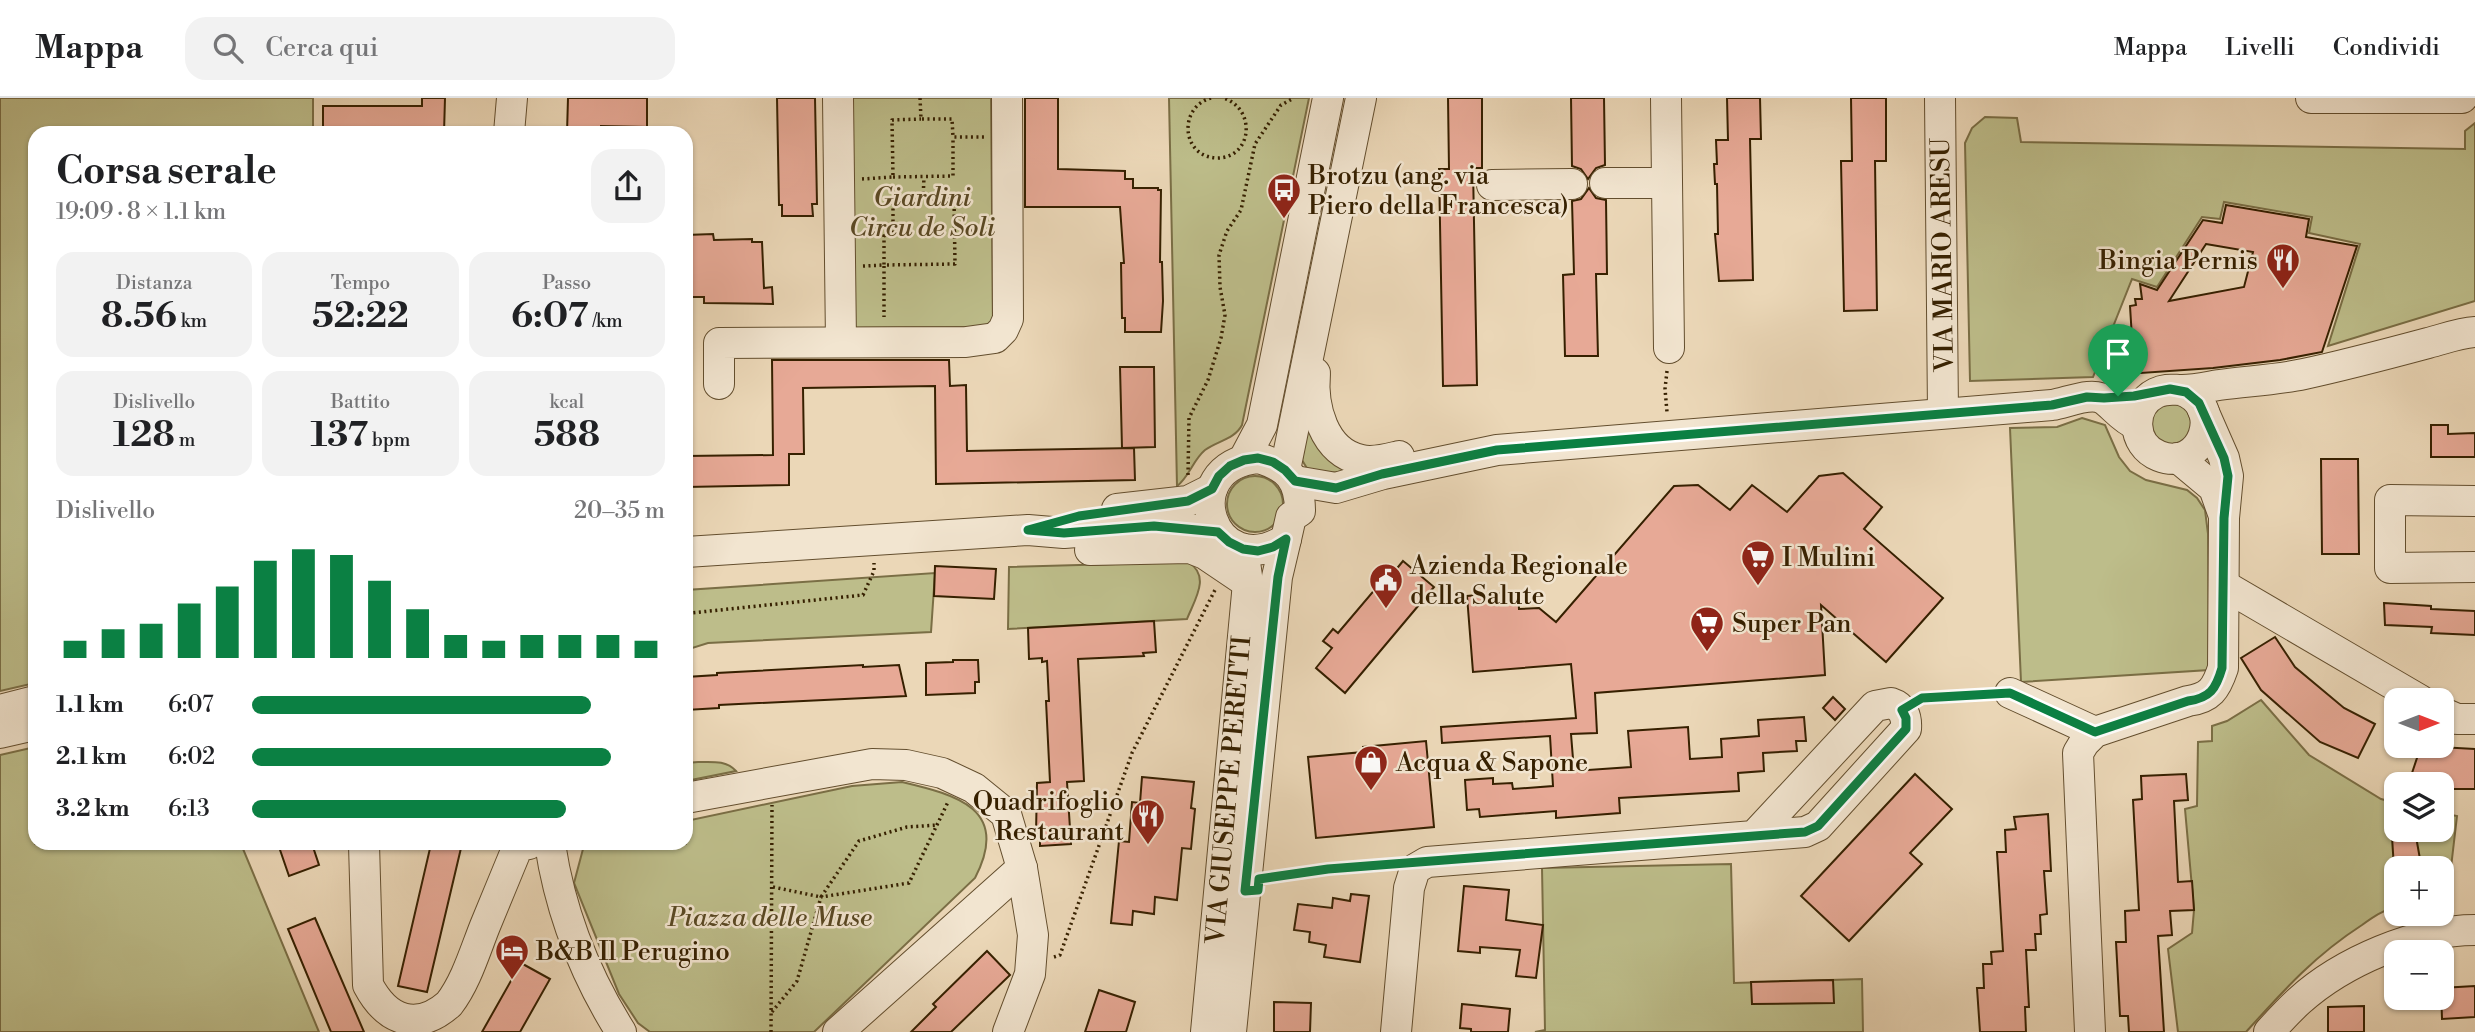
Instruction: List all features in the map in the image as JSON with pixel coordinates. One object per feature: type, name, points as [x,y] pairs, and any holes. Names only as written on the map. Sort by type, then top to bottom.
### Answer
[{"type":"street","points":[[510,126],[512,98]]},
{"type":"street","points":[[838,98],[841,342]]},
{"type":"street","points":[[719,384],[719,343],[966,342],[995,338],[1003,330],[1008,318],[1007,98]]},
{"type":"street","points":[[1244,460],[1262,425],[1328,98]]},
{"type":"street","points":[[1290,475],[1292,431],[1317,321],[1361,98]]},
{"type":"street","points":[[1666,98],[1669,348]]},
{"type":"street","name":"VIA MARIO ARESU","points":[[1940,98],[1943,413]]},
{"type":"street","points":[[2311,98],[2462,98]]},
{"type":"street","points":[[1605,183],[1667,183]]},
{"type":"street","points":[[1492,185],[1572,184]]},
{"type":"street","points":[[1317,321],[1318,349],[1314,396],[1324,429],[1341,450],[1354,458],[1369,461],[1380,461],[1415,452],[1497,450],[2052,405],[2087,397],[2191,399],[2475,332]]},
{"type":"street","points":[[2191,399],[2206,426],[2203,439],[2190,453],[2178,458],[2152,453],[2141,440],[2137,425],[2143,404],[2191,399],[2314,390],[2475,346]]},
{"type":"street","points":[[2104,398],[2125,420],[2137,425]]},
{"type":"street","points":[[2090,1032],[2078,753],[2095,732],[2188,701],[2203,699],[2217,688],[2222,668],[2224,518],[2228,476],[2217,441],[2191,399]]},
{"type":"street","points":[[1028,530],[1079,516],[1188,501],[1200,485],[1244,460],[1258,458],[1273,462],[1290,475],[1336,488],[1382,474],[1497,450]]},
{"type":"street","points":[[2178,458],[2214,488],[2224,518]]},
{"type":"street","points":[[1239,567],[1258,551],[1273,547],[1289,528],[1382,474]]},
{"type":"street","name":"VIA GIUSEPPE PERETTI","points":[[1231,1032],[1278,577],[1289,528],[1300,512],[1300,496],[1290,475]]},
{"type":"street","points":[[1200,485],[1218,532],[1229,542],[1239,567]]},
{"type":"street","points":[[2475,501],[2390,500],[2390,568],[2475,566]]},
{"type":"street","points":[[693,552],[1028,530],[1064,533],[1154,526],[1218,532]]},
{"type":"street","points":[[1064,533],[1090,550],[1190,548],[1239,567]]},
{"type":"street","name":"VIA GIUSEPPE PERETTI","points":[[1206,1032],[1239,567]]},
{"type":"street","points":[[2225,586],[2399,688]]},
{"type":"street","points":[[2010,693],[2095,732]]},
{"type":"street","points":[[0,710],[28,703]]},
{"type":"street","points":[[1396,1032],[1409,888],[1415,869],[1427,862],[1805,832],[1818,826],[1906,729],[1906,718],[1902,710],[1891,703],[1875,706],[1754,836]]},
{"type":"street","points":[[2454,718],[2475,719]]},
{"type":"street","points":[[0,733],[28,727]]},
{"type":"street","points":[[693,797],[872,764],[906,765],[942,773],[974,788],[1006,814],[1022,868],[1033,935],[1030,974],[1008,1032]]},
{"type":"street","points":[[364,850],[368,985],[379,1006],[397,1022],[415,1026],[431,1020],[449,1005],[464,978],[516,850]]},
{"type":"street","points":[[551,850],[554,874],[581,955],[602,1001],[621,1032]]},
{"type":"street","points":[[838,1032],[1022,868]]},
{"type":"street","points":[[2269,1032],[2299,1000],[2332,977],[2371,956],[2417,937],[2475,930]]},
{"type":"path","points":[[920,98],[921,119]]},
{"type":"path","points":[[1210,98],[1196,106],[1187,122],[1190,142],[1197,150],[1216,158],[1226,156],[1242,144],[1246,135],[1245,115],[1240,107],[1224,98]]},
{"type":"path","points":[[1200,485],[1189,418],[1208,380],[1221,338],[1224,315],[1219,255],[1227,231],[1241,210],[1249,166],[1258,140],[1281,105],[1294,98]]},
{"type":"path","points":[[860,179],[953,176],[952,119],[892,120],[893,177]]},
{"type":"path","points":[[1246,135],[1258,140]]},
{"type":"path","points":[[953,137],[994,136]]},
{"type":"path","points":[[923,200],[924,177]]},
{"type":"path","points":[[861,266],[884,265],[954,264],[954,199],[893,200],[893,233],[884,236],[884,265],[884,317]]},
{"type":"path","points":[[954,231],[995,231]]},
{"type":"path","points":[[1669,348],[1665,389],[1669,435]]},
{"type":"path","points":[[693,613],[863,595],[874,571],[875,540]]},
{"type":"path","points":[[1031,964],[1060,955],[1132,753],[1239,567]]},
{"type":"path","points":[[1902,710],[1922,698],[2010,693]]},
{"type":"path","points":[[772,887],[821,897],[909,883],[958,781]]},
{"type":"path","points":[[771,1032],[772,782]]},
{"type":"path","points":[[772,1012],[797,981],[821,897],[859,841],[907,827],[937,825]]},
{"type":"path","points":[[1245,891],[1258,890],[1259,879],[1328,869],[1427,862]]},
{"type":"green space","points":[[0,98],[313,98],[313,126],[28,126],[28,685],[0,691]]},
{"type":"green space","name":"Giardini Circu de Soli","points":[[851,98],[991,98],[993,327],[854,328]]},
{"type":"green space","points":[[1169,98],[1309,98],[1242,425],[1230,437],[1205,450],[1177,486]]},
{"type":"green space","points":[[1985,117],[2017,118],[2021,142],[2465,149],[2465,131],[2475,123],[2475,301],[2328,346],[2360,244],[2309,233],[2312,217],[2224,202],[2220,219],[2202,217],[2157,287],[2132,279],[2093,377],[1970,381],[1965,143],[1972,128]]},
{"type":"green space","points":[[2177,403],[2187,409],[2194,429],[2179,449],[2148,435],[2153,410],[2162,404]]},
{"type":"green space","points":[[1310,412],[1359,469],[1324,474],[1308,470],[1302,460]]},
{"type":"green space","points":[[2082,418],[2105,425],[2119,457],[2130,471],[2146,480],[2187,490],[2205,510],[2208,534],[2209,670],[2021,682],[2010,428],[2057,427]]},
{"type":"green space","points":[[1255,476],[1270,481],[1278,489],[1283,504],[1278,519],[1270,527],[1255,532],[1240,527],[1232,519],[1227,504],[1232,489],[1240,481]]},
{"type":"green space","points":[[1188,562],[1199,574],[1200,581],[1187,619],[1008,629],[1009,567]]},
{"type":"green space","points":[[935,573],[931,632],[708,643],[693,648],[693,590]]},
{"type":"green space","points":[[2261,700],[2309,755],[2384,800],[2384,842],[2454,842],[2452,856],[2384,856],[2384,912],[2314,961],[2246,1032],[2178,1032],[2168,949],[2192,933],[2194,910],[2185,809],[2197,806],[2198,742],[2212,741],[2212,726],[2227,721]]},
{"type":"green space","points":[[28,749],[28,850],[243,850],[319,1032],[0,1032],[0,755]]},
{"type":"green space","points":[[693,762],[723,763],[736,771],[693,780]]},
{"type":"green space","name":"Piazza delle Muse","points":[[902,782],[942,793],[973,809],[982,821],[987,836],[984,855],[975,878],[814,1032],[650,1032],[638,1023],[619,994],[574,883],[583,850],[693,850],[693,820],[852,786]]},
{"type":"green space","points":[[2454,815],[2457,816],[2454,842]]},
{"type":"green space","points":[[1731,864],[1734,983],[1862,979],[1863,1032],[1535,1032],[1545,1030],[1542,868]]},
{"type":"building","points":[[422,98],[445,98],[444,126],[323,126],[323,106],[422,106]]},
{"type":"building","points":[[568,98],[647,98],[647,126],[567,126]]},
{"type":"building","points":[[777,98],[815,98],[817,204],[812,204],[813,216],[782,216],[782,205],[779,205]]},
{"type":"building","points":[[1025,98],[1058,98],[1058,169],[1125,171],[1125,179],[1133,179],[1133,188],[1161,190],[1161,332],[1125,332],[1125,318],[1122,318],[1121,263],[1124,263],[1120,207],[1025,207]]},
{"type":"building","points":[[1448,98],[1482,98],[1482,168],[1473,168],[1477,385],[1443,386],[1439,169],[1449,169]]},
{"type":"building","points":[[1571,98],[1604,98],[1605,165],[1596,168],[1588,179],[1581,169],[1572,166]]},
{"type":"building","points":[[1727,98],[1760,98],[1761,139],[1750,139],[1753,280],[1719,281],[1715,234],[1718,234],[1717,184],[1714,164],[1717,164],[1716,140],[1728,140]]},
{"type":"building","points":[[1851,98],[1886,98],[1886,161],[1875,161],[1877,310],[1844,311],[1841,161],[1852,161]]},
{"type":"building","points":[[1589,188],[1596,198],[1606,200],[1607,274],[1596,274],[1598,356],[1565,356],[1563,275],[1574,274],[1572,201],[1581,199]]},
{"type":"building","name":"Bingia Pernis","points":[[2226,205],[2309,219],[2306,237],[2357,246],[2322,352],[2213,368],[2112,375],[2109,340],[2132,338],[2130,306],[2136,305],[2135,299],[2142,299],[2140,284],[2157,290],[2203,220],[2222,223]],"holes":[[[2206,244],[2253,252],[2244,287],[2169,301]]]},
{"type":"building","points":[[713,234],[714,240],[752,239],[752,242],[762,242],[764,288],[772,287],[773,304],[704,303],[704,297],[693,297],[693,235]]},
{"type":"building","points":[[772,360],[949,360],[950,386],[966,385],[967,451],[1134,448],[1135,480],[936,484],[935,386],[803,388],[804,454],[789,454],[789,485],[693,487],[693,456],[773,455]]},
{"type":"building","points":[[1120,367],[1154,367],[1155,447],[1122,448]]},
{"type":"building","points":[[2431,425],[2448,425],[2448,434],[2475,433],[2475,457],[2431,457]]},
{"type":"building","points":[[2321,459],[2358,459],[2359,554],[2322,554]]},
{"type":"building","name":"I Mulini","points":[[1843,473],[1882,507],[1864,529],[1943,598],[1886,662],[1821,605],[1825,675],[1595,693],[1597,733],[1571,734],[1574,771],[1631,767],[1628,731],[1688,727],[1690,759],[1722,757],[1721,739],[1759,736],[1758,720],[1804,717],[1806,741],[1796,741],[1797,751],[1763,753],[1764,771],[1738,773],[1739,791],[1619,798],[1620,813],[1556,818],[1556,811],[1480,817],[1479,809],[1467,810],[1465,780],[1493,778],[1493,784],[1512,783],[1513,789],[1553,786],[1550,736],[1442,743],[1441,727],[1576,718],[1571,664],[1473,672],[1467,596],[1518,592],[1519,609],[1539,608],[1556,622],[1674,486],[1698,485],[1730,510],[1752,485],[1787,512],[1819,476]]},
{"type":"building","name":"Azienda Regionale della Salute","points":[[1403,561],[1434,587],[1345,693],[1316,668],[1332,648],[1323,641],[1333,629],[1338,633],[1382,581],[1385,583]]},
{"type":"building","points":[[935,566],[996,569],[994,599],[934,596]]},
{"type":"building","points":[[2384,603],[2475,611],[2475,635],[2431,633],[2432,627],[2385,625]]},
{"type":"building","points":[[1154,621],[1156,652],[1143,653],[1144,656],[1078,659],[1084,781],[1067,782],[1071,844],[1040,846],[1040,834],[1036,834],[1037,783],[1050,782],[1047,661],[1042,662],[1042,658],[1029,659],[1028,628]]},
{"type":"building","points":[[2275,637],[2295,667],[2344,708],[2375,724],[2358,758],[2320,742],[2261,690],[2241,658]]},
{"type":"building","points":[[978,660],[979,682],[975,682],[975,693],[926,695],[926,663]]},
{"type":"building","points":[[899,665],[906,696],[719,705],[719,708],[693,710],[693,677],[717,673]]},
{"type":"building","points":[[1833,697],[1845,709],[1835,720],[1823,708]]},
{"type":"building","name":"Acqua & Sapone","points":[[1426,741],[1434,827],[1316,838],[1308,757],[1363,752],[1363,747]]},
{"type":"building","points":[[2454,748],[2475,749],[2475,789],[2454,789],[2454,772],[2412,772],[2417,758],[2454,758]]},
{"type":"building","points":[[1915,774],[1952,809],[1910,853],[1922,864],[1849,941],[1801,896]]},
{"type":"building","points":[[2186,774],[2188,800],[2174,801],[2178,882],[2192,881],[2194,910],[2170,911],[2172,935],[2158,936],[2164,1032],[2129,1032],[2128,1016],[2120,1016],[2116,942],[2126,942],[2125,911],[2139,910],[2133,800],[2142,799],[2141,776]]},
{"type":"building","points":[[1142,777],[1194,782],[1191,808],[1195,809],[1191,849],[1182,848],[1177,900],[1155,897],[1154,914],[1133,911],[1132,925],[1111,923],[1119,841],[1129,842],[1132,802],[1140,803]]},
{"type":"building","points":[[2048,814],[2051,871],[2044,871],[2047,914],[2040,915],[2041,934],[2035,934],[2036,950],[2026,950],[2029,1007],[2025,1007],[2026,1032],[1980,1032],[1977,988],[1984,988],[1983,964],[1992,964],[1991,952],[2003,951],[1997,852],[2006,852],[2005,830],[2016,829],[2014,817]]},
{"type":"building","points":[[2392,842],[2417,842],[2419,856],[2393,856]]},
{"type":"building","points":[[280,850],[314,850],[319,865],[289,876]]},
{"type":"building","points":[[430,850],[461,850],[427,992],[398,986]]},
{"type":"building","points":[[1464,886],[1509,890],[1506,920],[1543,925],[1536,978],[1516,976],[1520,950],[1480,947],[1480,953],[1458,951]]},
{"type":"building","points":[[1351,894],[1369,896],[1360,962],[1324,957],[1326,945],[1309,942],[1310,932],[1294,930],[1298,904],[1332,908],[1333,898],[1350,901]]},
{"type":"building","points":[[315,918],[364,1032],[331,1032],[288,929]]},
{"type":"building","points":[[987,951],[1010,975],[951,1032],[911,1032],[936,1007],[933,1004]]},
{"type":"building","points":[[521,963],[550,979],[520,1032],[482,1032]]},
{"type":"building","points":[[1833,980],[1834,1003],[1752,1004],[1751,982]]},
{"type":"building","points":[[2475,986],[2475,1017],[2442,1019],[2442,1010],[2454,1010],[2454,987]]},
{"type":"building","points":[[1099,990],[1135,1002],[1126,1032],[1085,1032]]},
{"type":"building","points":[[1274,1002],[1311,1003],[1310,1032],[1274,1032]]},
{"type":"building","points":[[1462,1004],[1510,1009],[1508,1032],[1471,1032],[1471,1029],[1460,1028]]},
{"type":"building","points":[[2364,1006],[2364,1032],[2328,1032],[2328,1007]]},
{"type":"place","name":"Brotzu (ang. via Piero della Francesca)","points":[[1284,220]]},
{"type":"place","name":"Bingia Pernis","points":[[2283,290]]},
{"type":"place","name":"I Mulini","points":[[1758,587]]},
{"type":"place","name":"Azienda Regionale della Salute","points":[[1386,610]]},
{"type":"place","name":"Super Pan","points":[[1707,653]]},
{"type":"place","name":"Acqua & Sapone","points":[[1371,792]]},
{"type":"place","name":"Quadrifoglio Restaurant","points":[[1148,846]]},
{"type":"place","name":"B&B Il Perugino","points":[[512,981]]},
{"type":"route","points":[[2166,389],[2186,392],[2196,399],[2202,408],[2224,458],[2228,476],[2224,518],[2225,586],[2222,668],[2217,688],[2203,699],[2188,701],[2095,732],[2010,693],[1922,698],[1902,710],[1906,718],[1906,729],[1818,826],[1805,832],[1328,869],[1259,879],[1258,890],[1245,891],[1278,577],[1286,539],[1273,547],[1258,551],[1243,549],[1218,532],[1154,526],[1064,533],[1028,530],[1079,516],[1188,501],[1212,489],[1219,476],[1230,466],[1258,458],[1273,462],[1295,481],[1336,488],[1382,474],[1497,450],[2052,405],[2087,397],[2118,396],[2156,393],[2166,389]]}]
